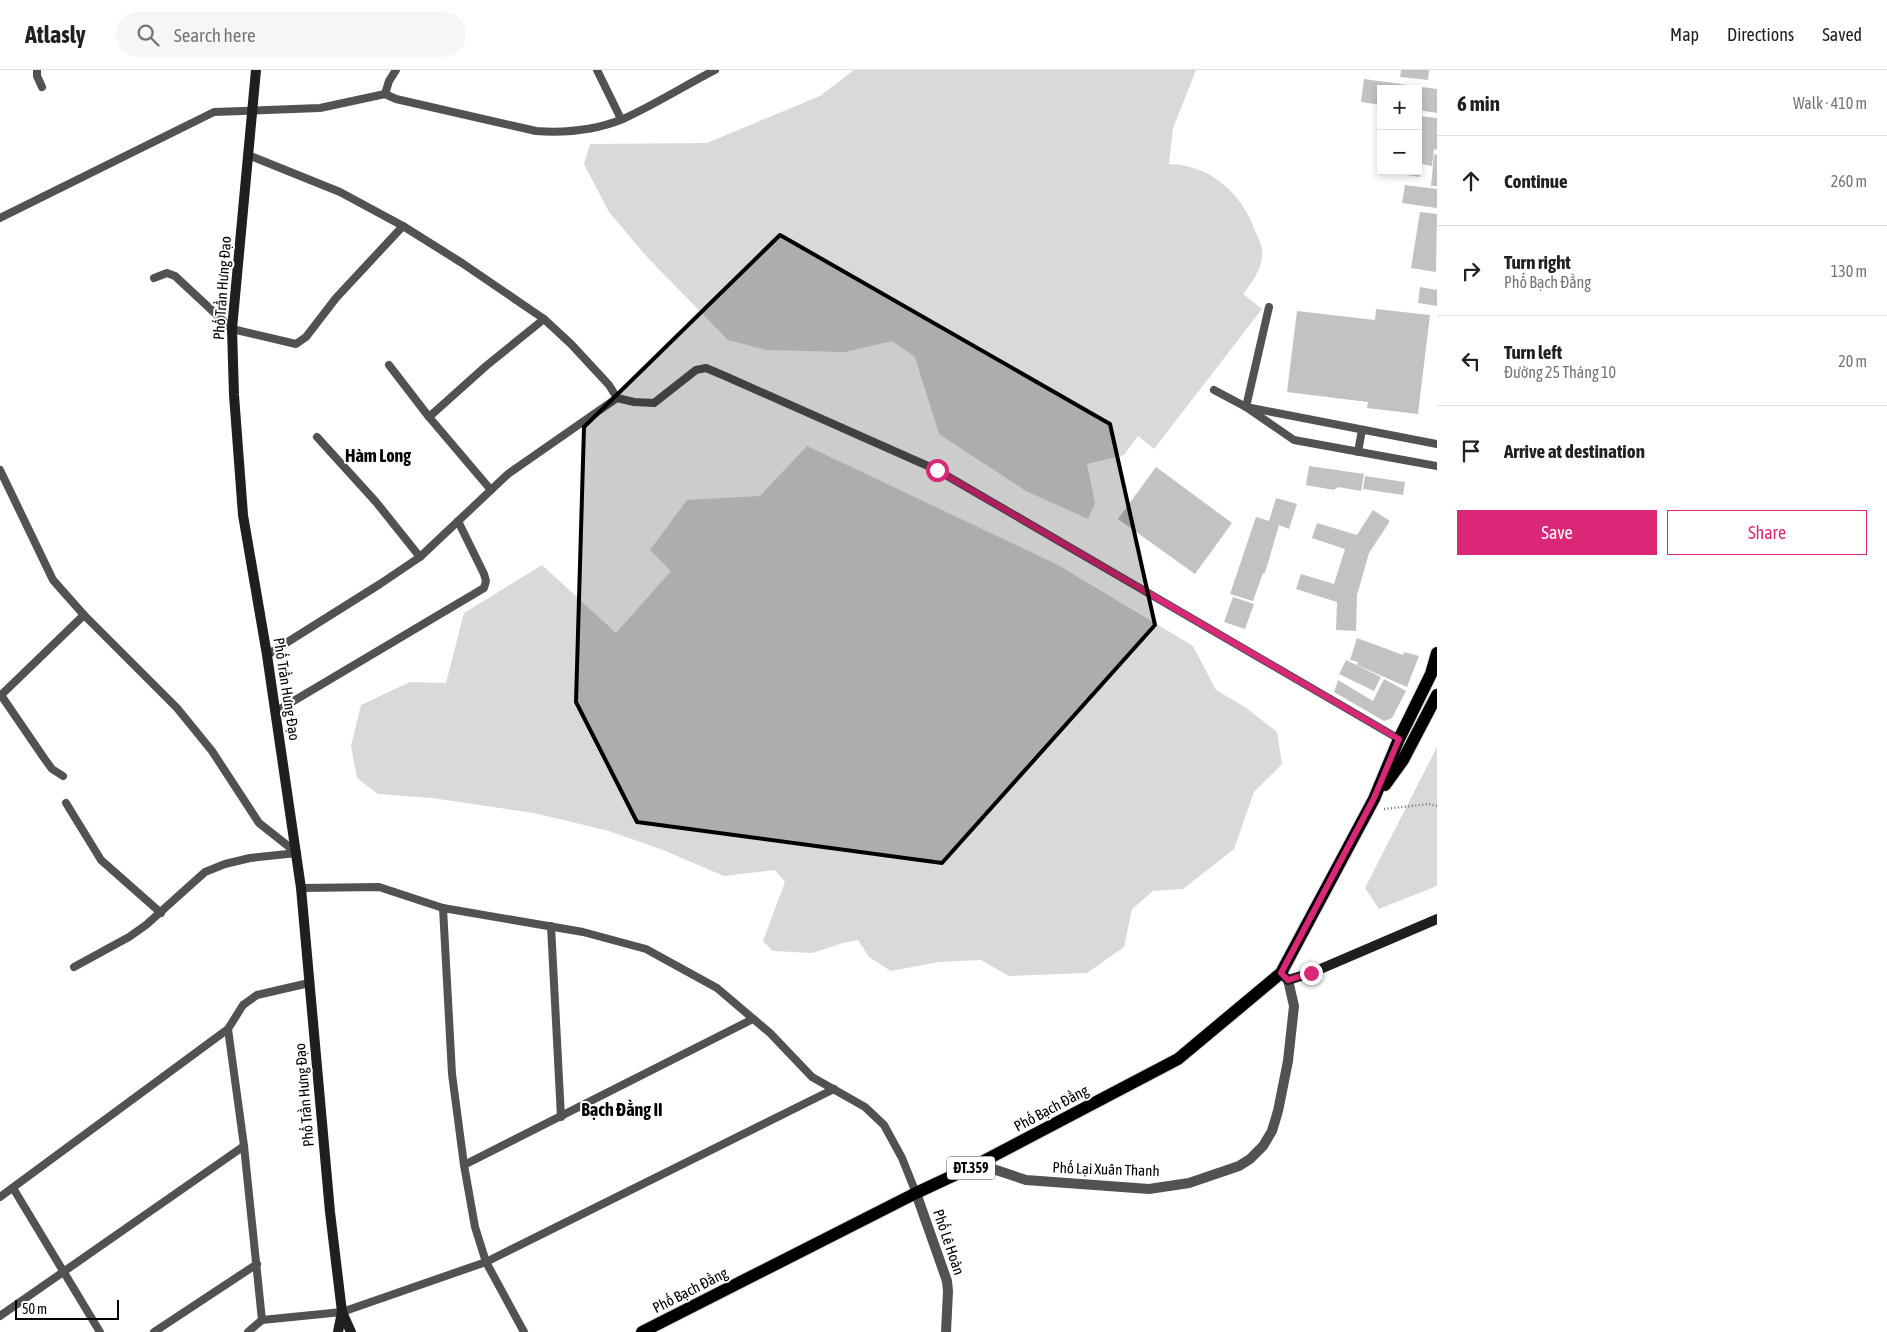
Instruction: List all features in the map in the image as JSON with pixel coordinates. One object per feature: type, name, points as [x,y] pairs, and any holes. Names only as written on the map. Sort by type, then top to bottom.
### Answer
[{"type":"main road","name":"ĐT.359","points":[[1434,675],[1437,654]]},
{"type":"main road","name":"Phố Bạch Đằng","points":[[642,1332],[916,1193],[978,1164],[1178,1059],[1285,976],[1374,798],[1399,739],[1434,675]]},
{"type":"main road","name":"Phố Bạch Đằng","points":[[1374,798],[1403,760],[1437,695]]},
{"type":"street","name":"Phố Trần Hưng Đạo","points":[[256,70],[232,329],[234,395],[243,515],[267,654],[301,888],[330,1212],[342,1312],[351,1332]]},
{"type":"street","points":[[1285,976],[1311,973],[1437,919]]},
{"type":"street","name":"Phố Lại Xuân Thanh","points":[[978,1164],[1026,1180],[1149,1189],[1189,1183],[1239,1166],[1250,1159],[1263,1146],[1272,1131],[1278,1111],[1288,1061],[1294,1006],[1285,976]]},
{"type":"street","name":"Phố Lê Hoàn","points":[[916,1193],[947,1281],[946,1332]]},
{"type":"street","name":"Phố Trần Hưng Đạo","points":[[338,1332],[342,1312]]},
{"type":"lane","points":[[37,70],[37,76],[42,87]]},
{"type":"lane","points":[[386,94],[389,81],[396,70]]},
{"type":"lane","points":[[597,70],[621,119]]},
{"type":"lane","points":[[0,218],[214,112],[320,108],[386,94],[396,99],[536,131],[559,132],[584,129],[621,119],[714,70]]},
{"type":"lane","points":[[248,155],[340,192],[403,226],[544,319],[571,344],[609,385],[617,398],[634,402],[654,403],[696,370],[706,368],[726,376],[937,470],[1399,739]]},
{"type":"lane","points":[[154,278],[167,273],[175,276],[232,329],[290,343],[299,343],[306,337],[336,298],[403,226]]},
{"type":"lane","points":[[1246,407],[1269,307]]},
{"type":"lane","points":[[429,417],[486,366],[544,319]]},
{"type":"lane","points":[[389,365],[429,417],[491,490]]},
{"type":"lane","points":[[1214,390],[1246,407],[1294,440],[1437,466]]},
{"type":"lane","points":[[267,654],[420,557],[508,474],[617,398]]},
{"type":"lane","points":[[1246,407],[1437,444]]},
{"type":"lane","points":[[1358,452],[1362,430]]},
{"type":"lane","points":[[317,437],[376,502],[420,557]]},
{"type":"lane","points":[[0,470],[53,580],[84,615],[177,708],[212,751],[259,823],[296,853]]},
{"type":"lane","points":[[275,712],[484,588],[486,581],[484,574],[458,521]]},
{"type":"lane","points":[[62,776],[52,769],[0,695],[84,615]]},
{"type":"lane","points":[[66,803],[102,860],[161,913]]},
{"type":"lane","points":[[74,967],[129,937],[146,925],[205,872],[225,864],[250,858],[296,853]]},
{"type":"lane","points":[[301,888],[379,888],[443,908],[583,932],[646,949],[716,988],[770,1033],[812,1077],[865,1107],[884,1125],[902,1158],[916,1193]]},
{"type":"lane","points":[[443,908],[452,1074],[464,1165],[475,1227],[486,1262],[524,1332]]},
{"type":"lane","points":[[551,926],[561,1117]]},
{"type":"lane","points":[[0,1197],[228,1029],[243,1005],[257,995],[309,984]]},
{"type":"lane","points":[[464,1165],[753,1019]]},
{"type":"lane","points":[[228,1029],[244,1146],[262,1320]]},
{"type":"lane","points":[[248,1332],[262,1320],[342,1312],[486,1262],[834,1089]]},
{"type":"lane","points":[[0,1316],[244,1146]]},
{"type":"lane","points":[[13,1188],[100,1332]]},
{"type":"lane","points":[[154,1332],[256,1264]]},
{"type":"path","points":[[1367,812],[1428,804],[1437,806]]},
{"type":"highlighted area","points":[[780,235],[1110,424],[1155,625],[942,863],[637,822],[576,702],[584,427]]},
{"type":"shaded area","points":[[854,70],[1196,70],[1173,128],[1169,164],[1198,170],[1211,176],[1233,193],[1242,205],[1262,249],[1260,268],[1243,294],[1262,309],[1154,449],[1138,436],[1124,455],[1087,464],[1095,503],[1088,519],[1026,491],[939,434],[915,357],[892,341],[845,352],[766,350],[728,340],[647,257],[609,212],[584,164],[590,144],[707,143],[820,96]]},
{"type":"shaded area","points":[[807,446],[1058,565],[1193,646],[1216,690],[1245,707],[1277,732],[1282,764],[1254,792],[1234,849],[1183,889],[1153,891],[1132,909],[1124,947],[1087,973],[1009,976],[981,960],[939,962],[891,971],[869,957],[858,940],[812,953],[773,951],[763,941],[785,882],[775,870],[724,876],[663,850],[609,831],[534,813],[432,798],[378,794],[357,778],[351,746],[361,705],[410,682],[446,683],[464,613],[542,565],[616,633],[671,571],[650,550],[687,500],[760,496]]},
{"type":"shaded area","points":[[1437,747],[1437,886],[1379,909],[1365,888]]},
{"type":"building","points":[[1401,70],[1429,70],[1428,80],[1400,77]]},
{"type":"building","points":[[1364,79],[1408,85],[1377,85],[1377,104],[1361,102]]},
{"type":"building","points":[[1422,87],[1437,89],[1437,113],[1422,111]]},
{"type":"building","points":[[1422,116],[1437,118],[1437,150],[1434,149],[1432,166],[1422,164]]},
{"type":"building","points":[[1434,154],[1437,155],[1437,186],[1431,186]]},
{"type":"building","points":[[1405,185],[1437,189],[1437,208],[1402,203]]},
{"type":"building","points":[[1420,212],[1437,214],[1436,272],[1411,268]]},
{"type":"building","points":[[1420,287],[1437,290],[1437,306],[1418,303]]},
{"type":"building","points":[[1376,309],[1430,315],[1418,414],[1367,408],[1368,402],[1287,392],[1297,311],[1375,320]]},
{"type":"building","points":[[1309,466],[1364,474],[1361,491],[1338,487],[1334,490],[1306,485]]},
{"type":"building","points":[[1156,467],[1232,523],[1195,574],[1118,519]]},
{"type":"building","points":[[1365,476],[1405,482],[1403,495],[1363,489]]},
{"type":"building","points":[[1276,498],[1297,504],[1289,529],[1279,525],[1265,573],[1263,573],[1253,601],[1230,594],[1256,517],[1269,521]]},
{"type":"building","points":[[1373,510],[1390,521],[1369,553],[1357,595],[1356,631],[1336,630],[1337,602],[1296,589],[1301,574],[1334,584],[1345,549],[1312,538],[1317,523],[1357,535]]},
{"type":"building","points":[[1233,597],[1254,604],[1245,629],[1224,622]]},
{"type":"building","points":[[1357,638],[1403,655],[1404,652],[1419,656],[1407,687],[1357,665],[1358,662],[1350,660]]},
{"type":"building","points":[[1346,660],[1381,677],[1374,691],[1339,674]]},
{"type":"building","points":[[1384,679],[1406,691],[1392,718],[1384,721],[1334,692],[1338,680],[1373,701]]},
{"type":"district","name":"Hàm Long","points":[[378,455]]},
{"type":"district","name":"Bạch Đằng II","points":[[622,1109]]},
{"type":"route","points":[[937,470],[1399,739],[1374,798],[1281,973],[1288,980],[1311,973]]}]
